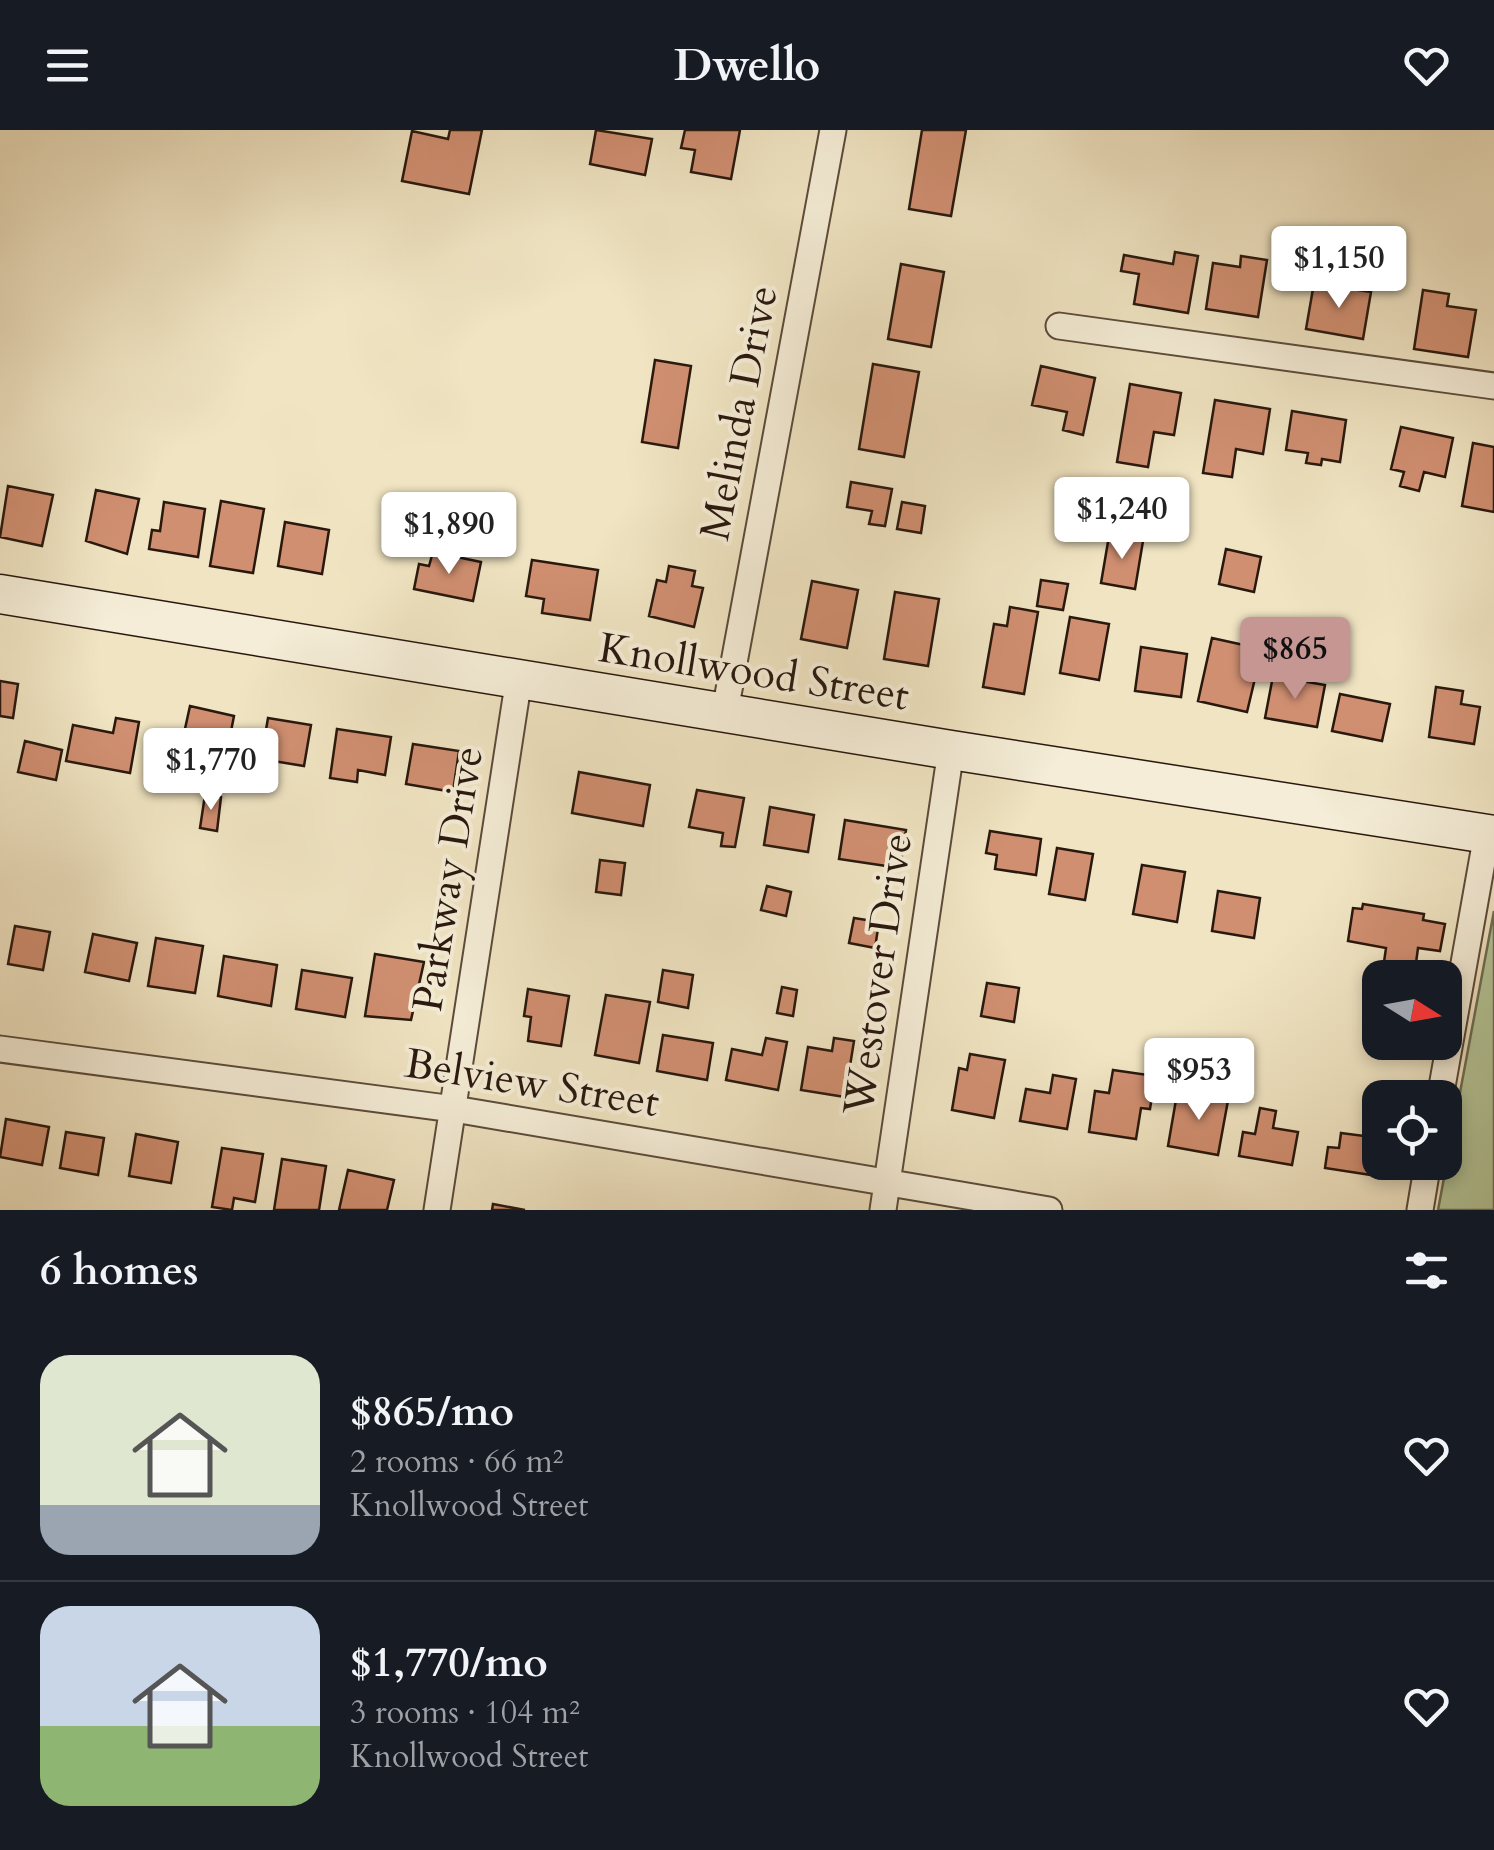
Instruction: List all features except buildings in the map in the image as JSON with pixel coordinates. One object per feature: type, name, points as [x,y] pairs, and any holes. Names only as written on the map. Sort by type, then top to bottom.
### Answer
[{"type":"main road","name":"Knollwood Street","points":[[0,594],[1491,834]]},
{"type":"street","name":"Melinda Drive","points":[[725,711],[833,130]]},
{"type":"street","points":[[1060,326],[1494,386]]},
{"type":"street","name":"Parkway Drive","points":[[436,1210],[519,678]]},
{"type":"street","name":"Westover Drive","points":[[883,1210],[951,750]]},
{"type":"street","points":[[1443,1080],[1491,834]]},
{"type":"street","name":"Belview Street","points":[[0,1049],[454,1110],[888,1180],[1048,1210]]},
{"type":"street","points":[[1420,1210],[1425,1180]]},
{"type":"green space","points":[[1494,911],[1494,1210],[1438,1210],[1444,1180],[1462,1180],[1462,1082]]}]
